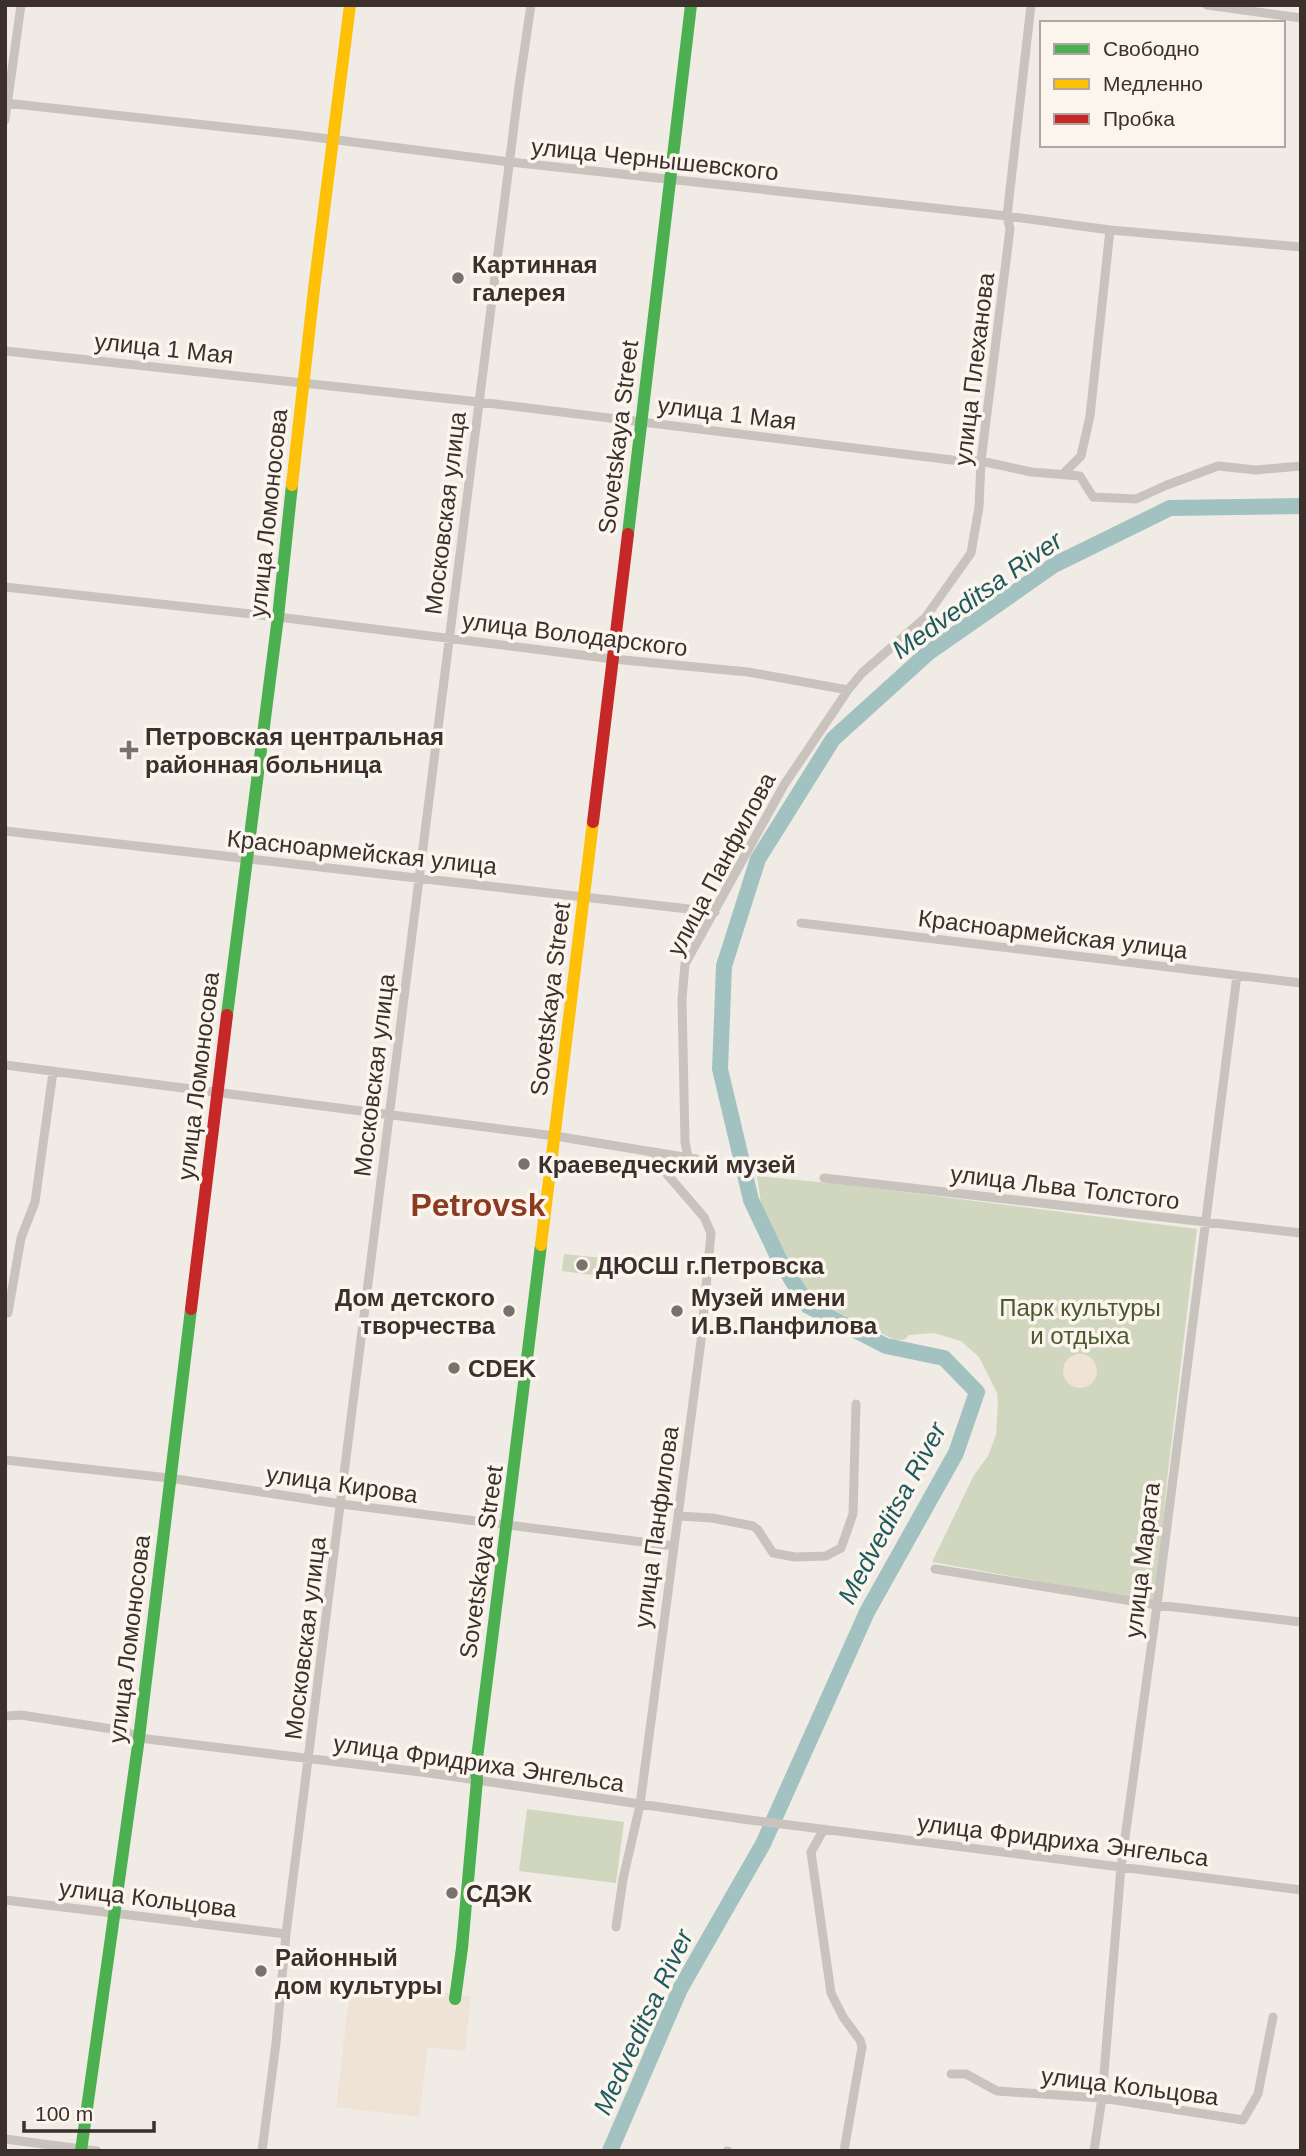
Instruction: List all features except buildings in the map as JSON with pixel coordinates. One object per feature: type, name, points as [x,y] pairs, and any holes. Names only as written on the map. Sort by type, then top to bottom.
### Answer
[{"type":"street","points":[[5,120],[20,5]]},
{"type":"street","name":"улица Ломоносова","points":[[81,2149],[139,1738],[169,1478],[278,617],[350,5]]},
{"type":"street","name":"Московская улица","points":[[262,2151],[286,1934],[388,1115],[531,5]]},
{"type":"street","name":"Sovetskaya Street","points":[[455,1999],[463,1948],[476,1766],[505,1524],[517,1450],[691,5]]},
{"type":"street","name":"улица Плеханова","points":[[848,690],[862,673],[925,618],[971,553],[979,508],[981,461],[1010,229],[1006,216],[1031,5]]},
{"type":"street","points":[[1207,5],[1301,18]]},
{"type":"street","name":"улица Чернышевского","points":[[6,103],[1110,230],[1301,247]]},
{"type":"street","points":[[1064,473],[1081,456],[1090,416],[1110,230]]},
{"type":"street","name":"улица 1 Мая","points":[[5,351],[479,402],[952,460],[981,461],[1031,472],[1064,473]]},
{"type":"street","points":[[1064,473],[1080,476],[1093,497],[1136,499],[1218,466],[1256,470],[1301,466]]},
{"type":"street","name":"улица Володарского","points":[[5,587],[278,617],[613,659],[748,672],[848,690]]},
{"type":"street","name":"улица Панфилова","points":[[646,1151],[692,1158],[685,1142],[682,1012],[685,964],[784,785],[848,690]]},
{"type":"street","name":"Красноармейская улица","points":[[5,831],[715,912]]},
{"type":"street","name":"Красноармейская улица","points":[[800,923],[1301,984]]},
{"type":"street","name":"улица Марата","points":[[1094,2151],[1102,2098],[1121,1867],[1237,975]]},
{"type":"street","points":[[5,1065],[555,1136],[646,1151]]},
{"type":"street","points":[[8,1313],[21,1238],[35,1202],[53,1072]]},
{"type":"street","name":"улица Панфилова","points":[[615,1927],[640,1805],[701,1341],[711,1233],[704,1217],[646,1151]]},
{"type":"street","name":"улица Льва Толстого","points":[[824,1178],[1301,1233]]},
{"type":"street","points":[[678,1516],[712,1518],[753,1527],[758,1530],[773,1553],[795,1557],[826,1556],[841,1548],[852,1514],[856,1404]]},
{"type":"street","name":"улица Кирова","points":[[5,1460],[169,1478],[341,1504],[674,1546]]},
{"type":"street","points":[[934,1569],[1157,1605],[1301,1622]]},
{"type":"street","name":"улица Фридриха Энгельса","points":[[5,1716],[22,1715],[125,1731],[139,1738],[477,1780],[742,1819],[1301,1890]]},
{"type":"street","points":[[822,1829],[811,1852],[831,1993],[842,2017],[860,2040],[862,2047],[844,2151]]},
{"type":"street","name":"улица Кольцова","points":[[5,1900],[286,1934]]},
{"type":"street","name":"улица Кольцова","points":[[951,2074],[966,2074],[997,2091],[1102,2098],[1243,2120],[1258,2094],[1273,2017]]},
{"type":"street","points":[[5,2139],[97,2151]]},
{"type":"green space","name":"Парк культуры и отдыха","points":[[757,1176],[1197,1229],[1155,1602],[932,1562],[974,1475],[988,1456],[996,1435],[997,1393],[979,1357],[961,1341],[934,1333],[909,1335],[904,1340],[895,1340],[809,1298],[762,1210]]},
{"type":"green space","name":"ДЮСШ г.Петровска","points":[[564,1254],[603,1258],[601,1276],[562,1271]]},
{"type":"green space","points":[[527,1809],[624,1822],[616,1883],[519,1871]]},
{"type":"shaded area","points":[[1080,1354],[1092,1359],[1097,1371],[1092,1383],[1080,1388],[1068,1383],[1063,1371],[1068,1359]]},
{"type":"shaded area","points":[[351,1982],[471,1996],[465,2051],[428,2047],[419,2117],[336,2107]]},
{"type":"waterway","name":"Medveditsa River","points":[[610,2151],[680,1989],[763,1844],[867,1612],[956,1453],[977,1392],[944,1358],[886,1346],[808,1306],[779,1259],[751,1200],[720,1069],[724,966],[758,859],[833,739],[928,653],[1054,565],[1170,508],[1301,506]]},
{"type":"traffic: fast","points":[[628,534],[691,5]]},
{"type":"traffic: fast","points":[[227,1015],[278,617],[292,485]]},
{"type":"traffic: fast","points":[[455,1999],[462,1948],[476,1766],[541,1245]]},
{"type":"traffic: fast","points":[[81,2151],[139,1738],[191,1309]]},
{"type":"traffic: slow","points":[[292,485],[350,5]]},
{"type":"traffic: slow","points":[[541,1245],[593,822]]},
{"type":"traffic: jam","points":[[593,822],[628,534]]},
{"type":"traffic: jam","points":[[191,1309],[227,1015]]},
{"type":"place","name":"Картинная галерея","points":[[458,278]]},
{"type":"place","name":"Петровская центральная районная больница","points":[[129,750]]},
{"type":"place","name":"Краеведческий музей","points":[[524,1164]]},
{"type":"place","name":"ДЮСШ г.Петровска","points":[[582,1265]]},
{"type":"place","name":"Дом детского творчества","points":[[509,1311]]},
{"type":"place","name":"Музей имени И.В.Панфилова","points":[[677,1311]]},
{"type":"place","name":"CDEK","points":[[454,1368]]},
{"type":"place","name":"СДЭК","points":[[452,1893]]},
{"type":"place","name":"Районный дом культуры","points":[[261,1971]]},
{"type":"district","name":"Petrovsk","points":[[478,1205]]}]
